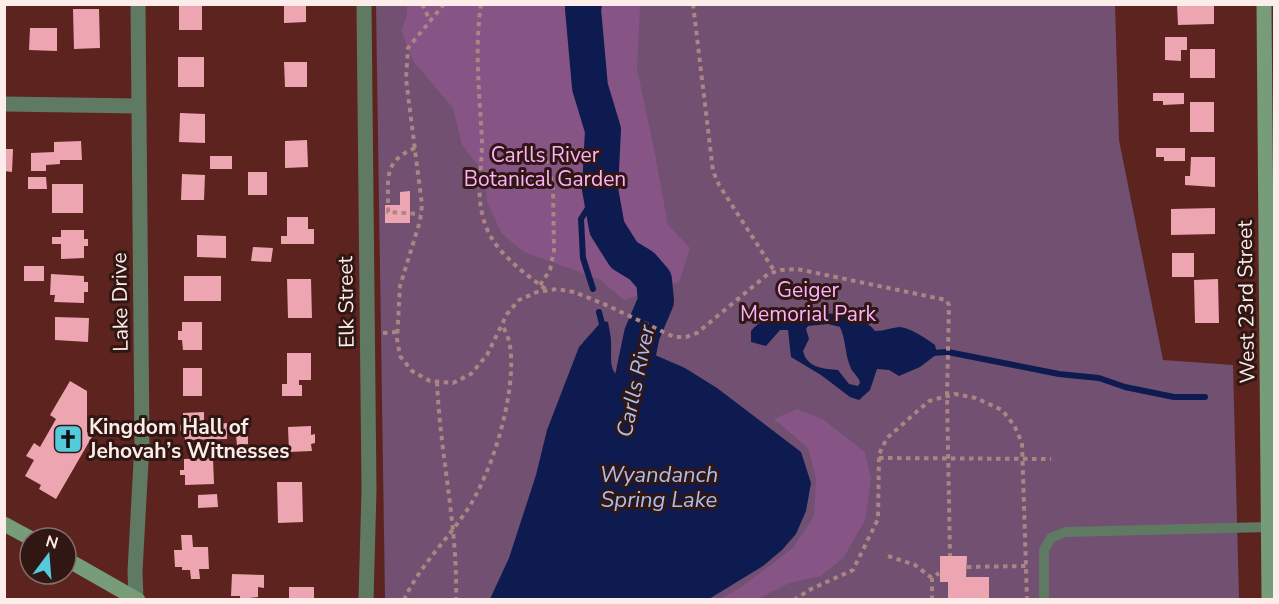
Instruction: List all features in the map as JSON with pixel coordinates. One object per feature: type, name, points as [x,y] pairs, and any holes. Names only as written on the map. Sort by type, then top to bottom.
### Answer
[{"type":"street","name":"Lake Drive","points":[[137,599],[135,571],[142,444],[138,4]]},
{"type":"street","name":"Elk Street","points":[[364,4],[369,490],[366,600]]},
{"type":"street","name":"West 23rd Street","points":[[1264,4],[1271,392],[1269,600]]},
{"type":"street","points":[[4,104],[139,106]]},
{"type":"street","points":[[4,524],[18,532]]},
{"type":"street","points":[[78,566],[137,599]]},
{"type":"lane","points":[[1044,600],[1044,550],[1051,538],[1065,532],[1268,527]]},
{"type":"path","points":[[422,4],[430,20]]},
{"type":"path","points":[[444,4],[408,48],[405,61],[405,79],[421,190],[421,214],[400,286],[397,332],[400,356],[412,371],[430,381],[437,382],[453,382],[471,374],[487,355],[507,314],[519,300],[557,289],[574,292],[674,338],[697,333],[768,274],[775,272],[797,269],[946,300],[949,305],[947,396],[950,556]]},
{"type":"path","points":[[481,4],[477,30],[482,144],[478,193],[487,229],[504,255],[548,291]]},
{"type":"path","points":[[693,4],[713,171],[719,185],[775,272]]},
{"type":"path","points":[[415,148],[396,158],[391,165],[388,212],[421,214]]},
{"type":"path","points":[[540,285],[550,270],[554,250],[554,186],[543,149]]},
{"type":"path","points":[[404,600],[429,559],[467,510],[500,436],[508,401],[511,366],[510,344],[502,324]]},
{"type":"path","points":[[380,333],[397,332]]},
{"type":"path","points":[[437,382],[439,427],[457,568],[456,600]]},
{"type":"path","points":[[794,600],[811,589],[853,570],[878,519],[879,454],[887,438],[928,400],[955,394],[976,398],[1002,410],[1014,425],[1022,443],[1027,600]]},
{"type":"path","points":[[879,458],[1051,459]]},
{"type":"path","points":[[888,556],[915,565],[932,578]]},
{"type":"path","points":[[967,567],[1026,566]]},
{"type":"path","points":[[932,578],[939,573]]},
{"type":"path","points":[[932,578],[932,600]]},
{"type":"green space","name":"Geiger Memorial Park","points":[[376,5],[1115,5],[1119,140],[1163,360],[1233,365],[1239,599],[385,599]]},
{"type":"green space","name":"Carlls River Botanical Garden","points":[[407,5],[640,5],[637,69],[668,225],[690,248],[679,282],[624,300],[599,279],[524,252],[502,234],[487,202],[484,173],[462,145],[453,108],[413,61],[401,30],[407,16]]},
{"type":"green space","points":[[797,409],[824,420],[865,452],[871,478],[865,520],[844,557],[821,576],[789,583],[757,599],[720,599],[743,586],[793,548],[814,516],[816,479],[808,448],[774,419]]},
{"type":"water","points":[[797,312],[850,316],[869,324],[875,331],[905,328],[935,345],[937,354],[920,367],[899,376],[889,370],[877,369],[870,390],[859,400],[850,397],[821,375],[791,357],[788,330],[780,330],[766,346],[751,342],[751,331],[761,322],[772,317]],"holes":[[[828,324],[840,327],[850,366],[860,383],[858,386],[849,384],[838,370],[812,364],[803,351],[809,339],[806,329],[808,326]]]},
{"type":"water","name":"Wyandanch Spring Lake","points":[[602,321],[608,322],[613,369],[619,377],[624,379],[631,376],[632,337],[642,334],[655,355],[685,368],[717,388],[801,452],[811,483],[806,511],[796,534],[782,550],[763,566],[709,599],[490,599],[509,558],[536,475],[547,430],[579,347]]},
{"type":"building","points":[[179,4],[202,4],[202,30],[179,30]]},
{"type":"building","points":[[284,4],[306,4],[306,22],[284,23]]},
{"type":"building","points":[[1177,4],[1214,4],[1214,24],[1178,25]]},
{"type":"building","points":[[73,9],[99,9],[100,48],[74,49]]},
{"type":"building","points":[[30,28],[57,28],[57,51],[29,50]]},
{"type":"building","points":[[1165,37],[1187,37],[1187,50],[1181,50],[1181,61],[1165,60]]},
{"type":"building","points":[[1190,49],[1215,49],[1215,78],[1190,78]]},
{"type":"building","points":[[178,57],[204,57],[204,87],[178,87]]},
{"type":"building","points":[[284,62],[307,62],[307,87],[285,87]]},
{"type":"building","points":[[1153,93],[1184,93],[1184,104],[1163,105],[1163,101],[1153,101]]},
{"type":"building","points":[[1190,102],[1214,102],[1214,132],[1190,132]]},
{"type":"building","points":[[180,113],[205,114],[205,143],[179,142]]},
{"type":"building","points":[[307,140],[308,167],[285,168],[285,141]]},
{"type":"building","points":[[81,141],[82,160],[60,160],[60,164],[46,165],[46,171],[31,171],[31,153],[54,152],[54,142]]},
{"type":"building","points":[[1156,148],[1185,148],[1185,161],[1164,161],[1164,157],[1156,157]]},
{"type":"building","points":[[4,149],[13,149],[12,172],[4,171]]},
{"type":"building","points":[[210,156],[232,156],[232,169],[210,169]]},
{"type":"building","points":[[1191,157],[1215,157],[1215,187],[1185,185],[1185,176],[1190,176]]},
{"type":"building","points":[[248,172],[267,172],[267,195],[248,195]]},
{"type":"building","points":[[182,174],[205,175],[204,200],[181,200]]},
{"type":"building","points":[[28,177],[46,177],[47,189],[28,189]]},
{"type":"building","points":[[52,184],[83,184],[83,213],[52,213]]},
{"type":"building","points":[[410,191],[410,223],[385,223],[385,205],[400,205],[400,192]]},
{"type":"building","points":[[1215,208],[1215,234],[1171,235],[1171,209]]},
{"type":"building","points":[[287,217],[308,217],[308,229],[314,229],[314,244],[281,244],[281,236],[287,236]]},
{"type":"building","points":[[61,230],[84,230],[84,239],[88,239],[88,246],[84,246],[84,258],[61,259],[61,244],[52,244],[52,237],[61,237]]},
{"type":"building","points":[[197,235],[226,236],[226,258],[197,257]]},
{"type":"building","points":[[253,247],[273,248],[271,262],[251,261]]},
{"type":"building","points":[[1172,253],[1194,253],[1194,277],[1172,277]]},
{"type":"building","points":[[24,266],[44,266],[44,281],[24,281]]},
{"type":"building","points":[[51,274],[84,276],[84,282],[88,282],[88,292],[84,292],[84,303],[54,302],[55,295],[50,295]]},
{"type":"building","points":[[184,276],[221,276],[221,301],[184,301]]},
{"type":"building","points":[[287,279],[311,279],[312,318],[288,318]]},
{"type":"building","points":[[1218,279],[1219,323],[1195,323],[1194,280]]},
{"type":"building","points":[[55,317],[89,318],[88,342],[55,340]]},
{"type":"building","points":[[182,322],[202,322],[202,350],[183,350],[182,340],[178,340],[178,331],[182,331]]},
{"type":"building","points":[[287,353],[311,353],[311,380],[299,380],[299,385],[302,385],[302,396],[282,396],[282,384],[287,384]]},
{"type":"building","points":[[183,368],[202,368],[202,396],[183,396]]},
{"type":"building","name":"Kingdom Hall of Jehovah’s Witnesses","points":[[70,381],[87,391],[87,432],[93,435],[56,499],[39,489],[41,485],[25,476],[34,460],[26,456],[34,443],[40,447],[56,419],[50,415]]},
{"type":"building","points":[[204,412],[204,428],[227,423],[227,439],[185,440],[184,431],[180,431],[180,425],[183,424],[183,413]]},
{"type":"building","points":[[311,426],[311,435],[315,434],[315,443],[311,444],[312,451],[289,452],[288,427]]},
{"type":"building","points":[[248,434],[248,444],[237,445],[236,435]]},
{"type":"building","points":[[213,458],[214,484],[185,485],[185,475],[180,475],[180,470],[184,470],[184,459]]},
{"type":"building","points":[[277,482],[302,482],[303,522],[278,523]]},
{"type":"building","points":[[217,494],[218,507],[198,508],[198,495]]},
{"type":"building","points":[[181,535],[192,535],[193,547],[208,547],[209,569],[199,569],[200,579],[191,579],[190,570],[175,567],[174,550],[182,550]]},
{"type":"building","points":[[940,556],[967,556],[966,577],[989,577],[989,600],[948,600],[948,582],[940,582]]},
{"type":"building","points":[[232,574],[264,575],[264,588],[258,587],[258,597],[240,599],[240,596],[231,596]]},
{"type":"building","points":[[289,587],[314,587],[314,600],[289,600]]},
{"type":"waterway","name":"Carlls River","points":[[584,4],[590,87],[603,130],[600,189],[607,228],[624,255],[642,266],[654,280],[656,301],[642,334],[632,382]]},
{"type":"waterway","points":[[593,289],[583,258],[581,219],[600,189]]},
{"type":"waterway","points":[[599,312],[603,328]]},
{"type":"waterway","points":[[931,353],[948,352],[1059,374],[1099,378],[1125,387],[1174,397],[1205,397]]},
{"type":"place","name":"Kingdom Hall of Jehovah’s Witnesses","points":[[68,439]]}]
